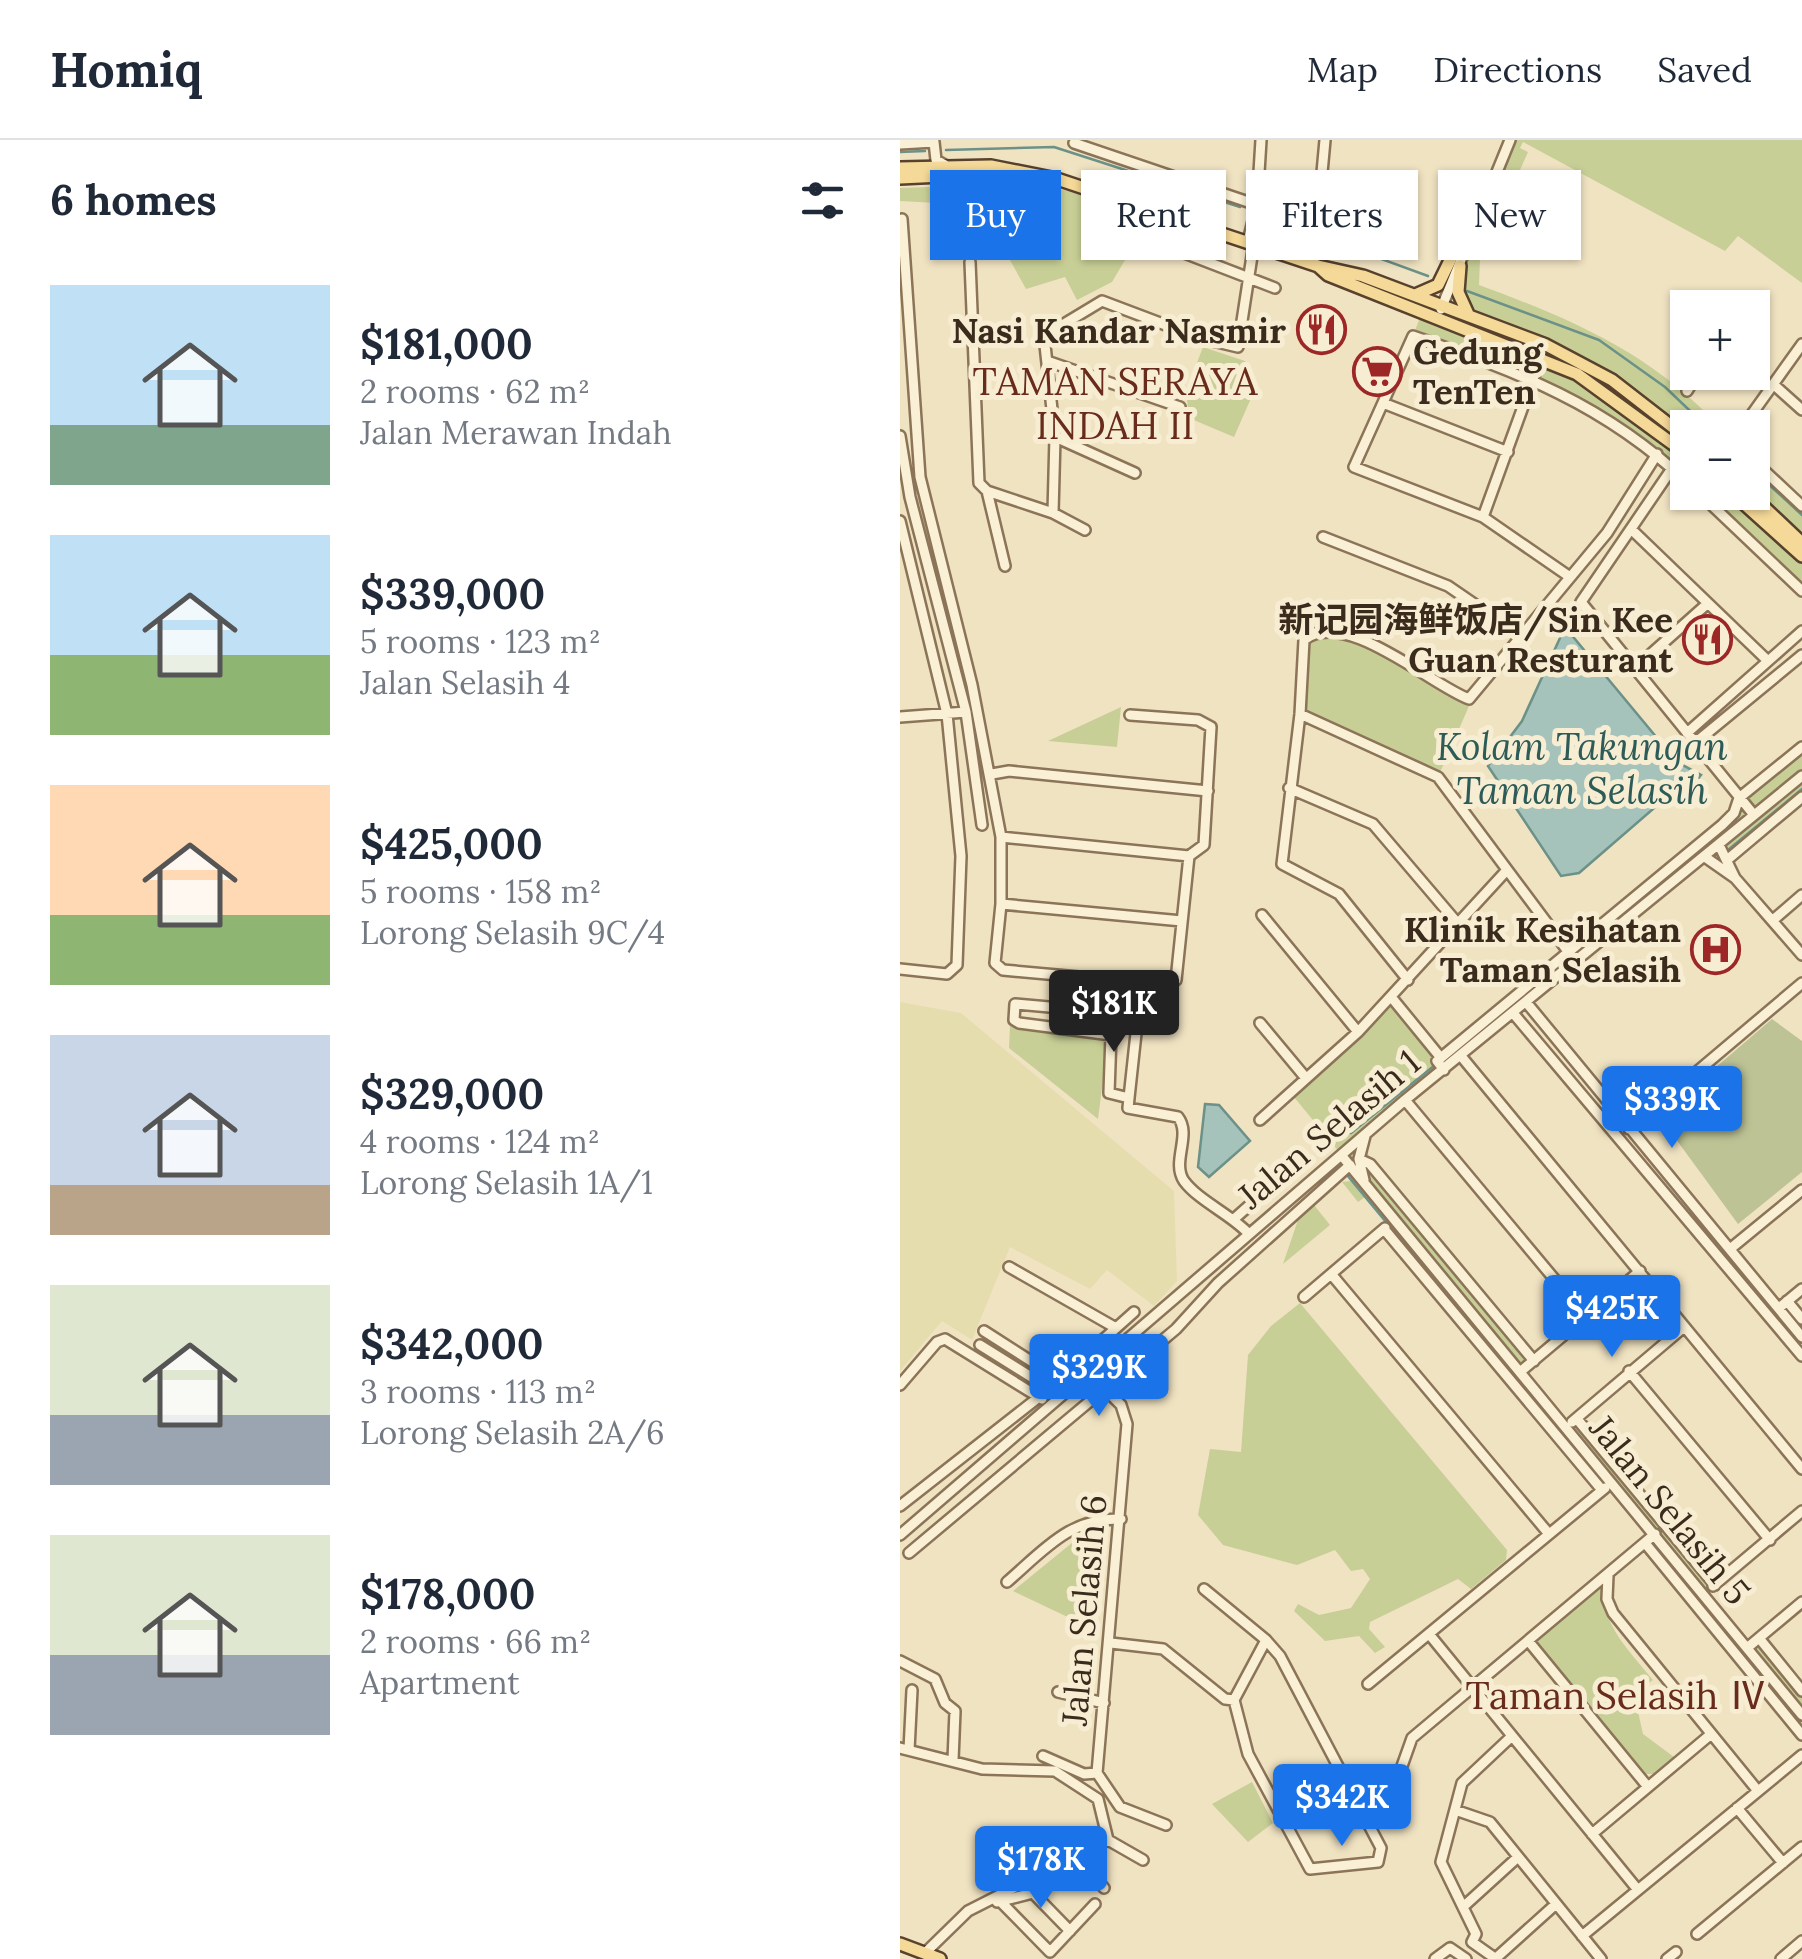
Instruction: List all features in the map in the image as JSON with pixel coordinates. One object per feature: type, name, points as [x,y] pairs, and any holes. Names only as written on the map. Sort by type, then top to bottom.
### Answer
[{"type":"main road","points":[[900,168],[945,165],[1005,170]]},
{"type":"main road","points":[[900,178],[930,176]]},
{"type":"main road","points":[[1061,183],[1246,237]]},
{"type":"main road","points":[[1303,260],[1328,275],[1441,310],[1468,314],[1582,362],[1670,435]]},
{"type":"main road","points":[[1415,294],[1438,285],[1450,260]]},
{"type":"main road","points":[[1318,266],[1332,266],[1415,294],[1608,394],[1670,437]]},
{"type":"main road","points":[[1460,266],[1458,292],[1468,314]]},
{"type":"main road","points":[[1750,510],[1802,556]]},
{"type":"main road","points":[[1767,510],[1802,542]]},
{"type":"main road","points":[[900,1944],[940,1959]]},
{"type":"street","points":[[1259,170],[1261,140]]},
{"type":"street","points":[[1322,170],[1325,140]]},
{"type":"street","points":[[1498,170],[1510,140]]},
{"type":"street","points":[[900,144],[934,142],[934,151],[945,165]]},
{"type":"street","points":[[1074,143],[1246,204]]},
{"type":"street","points":[[902,218],[920,478],[992,774],[1001,837],[1001,904],[994,964],[1003,970],[1168,985],[1176,980],[1188,856]]},
{"type":"street","points":[[1203,260],[1275,288]]},
{"type":"street","points":[[1053,513],[1055,437],[1050,362],[1044,336],[1102,302],[1234,348],[1241,344],[1250,260]]},
{"type":"street","points":[[1441,310],[1462,260]]},
{"type":"street","points":[[970,262],[979,483],[987,491],[1053,513],[1085,530]]},
{"type":"street","points":[[1570,578],[1483,516],[1354,466],[1413,336],[1534,378],[1657,454],[1670,466],[1580,602],[1754,815]]},
{"type":"street","points":[[1755,410],[1802,344]]},
{"type":"street","points":[[1483,516],[1541,357]]},
{"type":"street","points":[[1050,362],[1180,407]]},
{"type":"street","points":[[1773,384],[1802,410]]},
{"type":"street","points":[[1383,403],[1508,452]]},
{"type":"street","points":[[900,436],[905,498],[966,712],[982,825]]},
{"type":"street","points":[[1055,437],[1135,473]]},
{"type":"street","points":[[1408,980],[1339,894],[1282,864],[1300,714],[1304,640],[1324,632],[1352,638],[1405,660],[1465,699],[1472,696],[1606,533],[1657,454]]},
{"type":"street","points":[[1770,476],[1802,506]]},
{"type":"street","points":[[906,481],[920,478]]},
{"type":"street","points":[[987,491],[1006,566]]},
{"type":"street","points":[[1717,510],[1802,591]]},
{"type":"street","points":[[900,521],[947,714],[961,856],[959,958],[953,972],[900,968]]},
{"type":"street","points":[[1630,528],[1768,661]]},
{"type":"street","points":[[1322,538],[1448,586],[1522,636]]},
{"type":"street","points":[[936,602],[950,598]]},
{"type":"street","points":[[1634,669],[1707,604]]},
{"type":"street","points":[[1687,733],[1802,631]]},
{"type":"street","points":[[1695,743],[1802,655]]},
{"type":"street","points":[[900,717],[966,712]]},
{"type":"street","points":[[1300,714],[1438,777],[1573,957]]},
{"type":"street","points":[[1001,837],[1188,856],[1204,844],[1211,726],[1198,720],[1130,715]]},
{"type":"street","points":[[1444,1070],[1437,1061],[1440,1058],[1573,957],[1734,814],[1740,798],[1802,747]]},
{"type":"street","points":[[992,774],[1009,771],[1208,791]]},
{"type":"street","name":"Jalan Selasih 1","points":[[900,1535],[1090,1374],[1245,1235],[1526,1002],[1573,957],[1705,857],[1802,776]]},
{"type":"street","points":[[1290,788],[1372,824],[1460,925]]},
{"type":"street","points":[[1726,860],[1802,797]]},
{"type":"street","points":[[1719,845],[1735,878]]},
{"type":"street","points":[[1705,857],[1735,878],[1802,955]]},
{"type":"street","points":[[1260,1120],[1392,998],[1507,870]]},
{"type":"street","points":[[1773,920],[1802,895]]},
{"type":"street","points":[[1001,904],[1182,921]]},
{"type":"street","points":[[1262,916],[1358,1032]]},
{"type":"street","points":[[1630,1130],[1802,984]]},
{"type":"street","points":[[1392,998],[1440,1058]]},
{"type":"street","points":[[1129,1098],[1112,1096],[1106,1089],[1113,1038],[1109,1033],[1018,1024],[1014,1020],[1018,1001],[1138,1015],[1128,1108],[1178,1117],[1182,1122],[1181,1175],[1234,1219],[1255,1248]]},
{"type":"street","points":[[1526,1002],[1730,1249],[1783,1304],[1802,1318]]},
{"type":"street","points":[[1513,1013],[1802,1356]]},
{"type":"street","points":[[1260,1023],[1305,1078]]},
{"type":"street","points":[[1461,1056],[1802,1469]]},
{"type":"street","points":[[1405,1100],[1586,1317]]},
{"type":"street","points":[[909,1553],[1176,1329],[1255,1248],[1354,1162],[1365,1136]]},
{"type":"street","name":"Jalan Selasih 5","points":[[1342,1156],[1354,1162],[1367,1187],[1704,1594],[1802,1735]]},
{"type":"street","points":[[1354,1162],[1370,1164],[1534,1360]]},
{"type":"street","points":[[1234,1219],[1287,1172]]},
{"type":"street","points":[[1730,1249],[1802,1190]]},
{"type":"street","points":[[1675,1205],[1685,1196]]},
{"type":"street","points":[[1304,1297],[1394,1219]]},
{"type":"street","points":[[1384,1229],[1602,1490]]},
{"type":"street","points":[[1009,1267],[1116,1328]]},
{"type":"street","points":[[1520,1372],[1640,1271]]},
{"type":"street","points":[[1332,1275],[1549,1534]]},
{"type":"street","points":[[1783,1304],[1802,1288]]},
{"type":"street","points":[[1783,1304],[1802,1337]]},
{"type":"street","points":[[900,1506],[1038,1397],[1134,1312]]},
{"type":"street","points":[[1566,1427],[1684,1327]]},
{"type":"street","points":[[984,1330],[1059,1379]]},
{"type":"street","points":[[900,1385],[942,1338],[1052,1406]]},
{"type":"street","points":[[980,1345],[1048,1388]]},
{"type":"street","points":[[1630,1371],[1770,1540]]},
{"type":"street","name":"Jalan Selasih 6","points":[[1090,1374],[1121,1405],[1127,1424],[1097,1773],[1105,1790]]},
{"type":"street","points":[[1577,1419],[1715,1585]]},
{"type":"street","points":[[1368,1684],[1612,1482]]},
{"type":"street","points":[[1704,1594],[1802,1510]]},
{"type":"street","points":[[1006,1582],[1076,1524],[1098,1518],[1120,1519]]},
{"type":"street","points":[[1363,1813],[1392,1798],[1412,1738],[1655,1534]]},
{"type":"street","name":"Jalan Selasih 5","points":[[1645,1543],[1734,1641],[1747,1648],[1802,1715]]},
{"type":"street","points":[[1608,1576],[1607,1599],[1613,1613],[1758,1792]]},
{"type":"street","points":[[1204,1588],[1266,1640],[1280,1656],[1381,1848],[1378,1862],[1319,1872],[1310,1869],[1248,1754],[1234,1700],[1266,1640]]},
{"type":"street","points":[[1747,1648],[1802,1602]]},
{"type":"street","points":[[1429,1634],[1638,1890]]},
{"type":"street","points":[[1758,1638],[1802,1691]]},
{"type":"street","points":[[1530,1642],[1648,1787]]},
{"type":"street","points":[[1111,1643],[1163,1649],[1225,1700],[1234,1700]]},
{"type":"street","points":[[900,1660],[935,1679],[942,1698],[954,1711],[954,1760]]},
{"type":"street","points":[[912,1690],[905,1749],[982,1769],[1056,1771],[1098,1799],[1108,1840],[1143,1860]]},
{"type":"street","points":[[1058,1692],[1104,1703]]},
{"type":"street","points":[[1592,1834],[1710,1735]]},
{"type":"street","points":[[1512,1736],[1471,1770],[1462,1783],[1441,1862],[1476,1934],[1472,1942],[1500,1957],[1556,1904]]},
{"type":"street","points":[[1582,1936],[1802,1755]]},
{"type":"street","points":[[1043,1756],[1084,1774],[1097,1773]]},
{"type":"street","points":[[1098,1799],[1105,1790],[1120,1807],[1166,1825]]},
{"type":"street","points":[[1737,1808],[1783,1863]]},
{"type":"street","points":[[1455,1810],[1490,1822],[1601,1959]]},
{"type":"street","points":[[925,1953],[946,1928],[984,1902],[1108,1840]]},
{"type":"street","points":[[1696,1934],[1802,1847]]},
{"type":"street","points":[[1463,1907],[1518,1857]]},
{"type":"street","points":[[984,1902],[1001,1902],[1033,1893],[1081,1868],[1086,1868],[1104,1888]]},
{"type":"street","points":[[1028,1880],[1033,1893],[1070,1931]]},
{"type":"street","points":[[1001,1902],[1050,1952],[1095,1904]]},
{"type":"street","points":[[1781,1959],[1802,1942]]},
{"type":"street","points":[[1435,1959],[1450,1948],[1466,1959]]},
{"type":"shaded area","points":[[900,1002],[961,1013],[1174,1191],[1177,1281],[1154,1306],[1107,1270],[1090,1289],[1010,1247],[972,1340],[942,1321],[900,1371]]},
{"type":"green space","points":[[1510,140],[1802,140],[1802,283],[1738,236],[1725,251],[1523,142],[1520,148],[1528,152],[1520,170],[1498,170]]},
{"type":"green space","points":[[930,187],[930,203],[900,201],[900,188]]},
{"type":"green space","points":[[1061,189],[1081,194],[1081,260],[1125,260],[1112,282],[1077,300],[1065,277],[1026,289],[1010,260],[1061,260]]},
{"type":"green space","points":[[1462,260],[1480,260],[1479,285],[1608,341],[1667,379],[1670,390],[1680,390],[1703,410],[1670,410],[1670,426],[1612,380],[1468,314]]},
{"type":"green space","points":[[1423,309],[1577,374],[1670,442],[1670,470],[1564,392],[1413,336]]},
{"type":"green space","points":[[1203,347],[1245,361],[1255,389],[1234,437],[1189,418],[1186,391]]},
{"type":"green space","points":[[1770,475],[1802,506],[1802,543],[1770,510]]},
{"type":"green space","points":[[1716,510],[1749,510],[1802,557],[1802,591]]},
{"type":"green space","points":[[1324,632],[1385,650],[1465,699],[1473,697],[1438,777],[1300,714],[1304,640]]},
{"type":"green space","points":[[1121,707],[1117,747],[1048,741]]},
{"type":"green space","points":[[1802,747],[1802,797],[1727,860],[1719,846],[1576,961],[1570,953],[1722,825],[1739,798]]},
{"type":"green space","points":[[1392,998],[1441,1058],[1444,1070],[1365,1136],[1370,1164],[1534,1361],[1521,1371],[1566,1426],[1577,1419],[1715,1585],[1704,1594],[1746,1647],[1759,1638],[1802,1691],[1802,1735],[1645,1543],[1654,1535],[1613,1482],[1602,1490],[1381,1225],[1385,1221],[1365,1197],[1358,1202],[1342,1182],[1351,1181],[1349,1164],[1289,1091]]},
{"type":"green space","points":[[1772,1019],[1802,1041],[1802,1172],[1738,1224],[1659,1116]]},
{"type":"green space","points":[[1010,1026],[1108,1041],[1098,1119],[1009,1048]]},
{"type":"green space","points":[[1314,1205],[1330,1225],[1283,1264],[1299,1217]]},
{"type":"green space","points":[[1300,1303],[1507,1550],[1506,1560],[1471,1589],[1458,1579],[1370,1622],[1369,1629],[1385,1647],[1375,1653],[1359,1636],[1325,1641],[1294,1611],[1298,1604],[1319,1615],[1351,1608],[1370,1579],[1363,1569],[1351,1571],[1335,1550],[1297,1565],[1223,1545],[1198,1515],[1210,1449],[1241,1452],[1248,1355],[1271,1326]]},
{"type":"green space","points":[[1089,1529],[1105,1533],[1095,1630],[1013,1591]]},
{"type":"green space","name":"Taman Selasih Ⅳ","points":[[1603,1586],[1612,1625],[1653,1680],[1634,1694],[1643,1734],[1674,1757],[1657,1774],[1645,1774],[1536,1641]]},
{"type":"green space","points":[[1252,1782],[1273,1823],[1248,1842],[1212,1804]]},
{"type":"water","name":"Kolam Takungan Taman Selasih","points":[[1565,627],[1677,762],[1701,775],[1694,784],[1683,783],[1579,873],[1561,876],[1488,766],[1522,721]]},
{"type":"water","points":[[1205,1104],[1219,1105],[1250,1141],[1209,1177],[1198,1167]]},
{"type":"waterway","points":[[946,150],[1054,147],[1240,207]]},
{"type":"waterway","points":[[900,152],[925,151]]},
{"type":"waterway","points":[[1384,260],[1428,276]]},
{"type":"waterway","points":[[1467,291],[1599,340],[1665,387],[1689,410]]},
{"type":"waterway","points":[[1770,486],[1802,515]]},
{"type":"waterway","points":[[1728,850],[1802,789]]},
{"type":"waterway","points":[[1554,969],[1568,959]]},
{"type":"waterway","points":[[1351,1133],[1435,1065]]},
{"type":"waterway","points":[[1368,1168],[1521,1354]]},
{"type":"waterway","points":[[1347,1175],[1386,1222]]},
{"type":"place","name":"Nasi Kandar Nasmir","points":[[1321,330]]},
{"type":"place","name":"Gedung TenTen","points":[[1378,371]]},
{"type":"place","name":"新记园海鲜饭店/Sin Kee Guan Resturant","points":[[1708,639]]},
{"type":"place","name":"Klinik Kesihatan Taman Selasih","points":[[1716,949]]},
{"type":"district","name":"TAMAN SERAYA INDAH II","points":[[1115,403]]},
{"type":"district","name":"Taman Selasih Ⅳ","points":[[1616,1695]]}]
